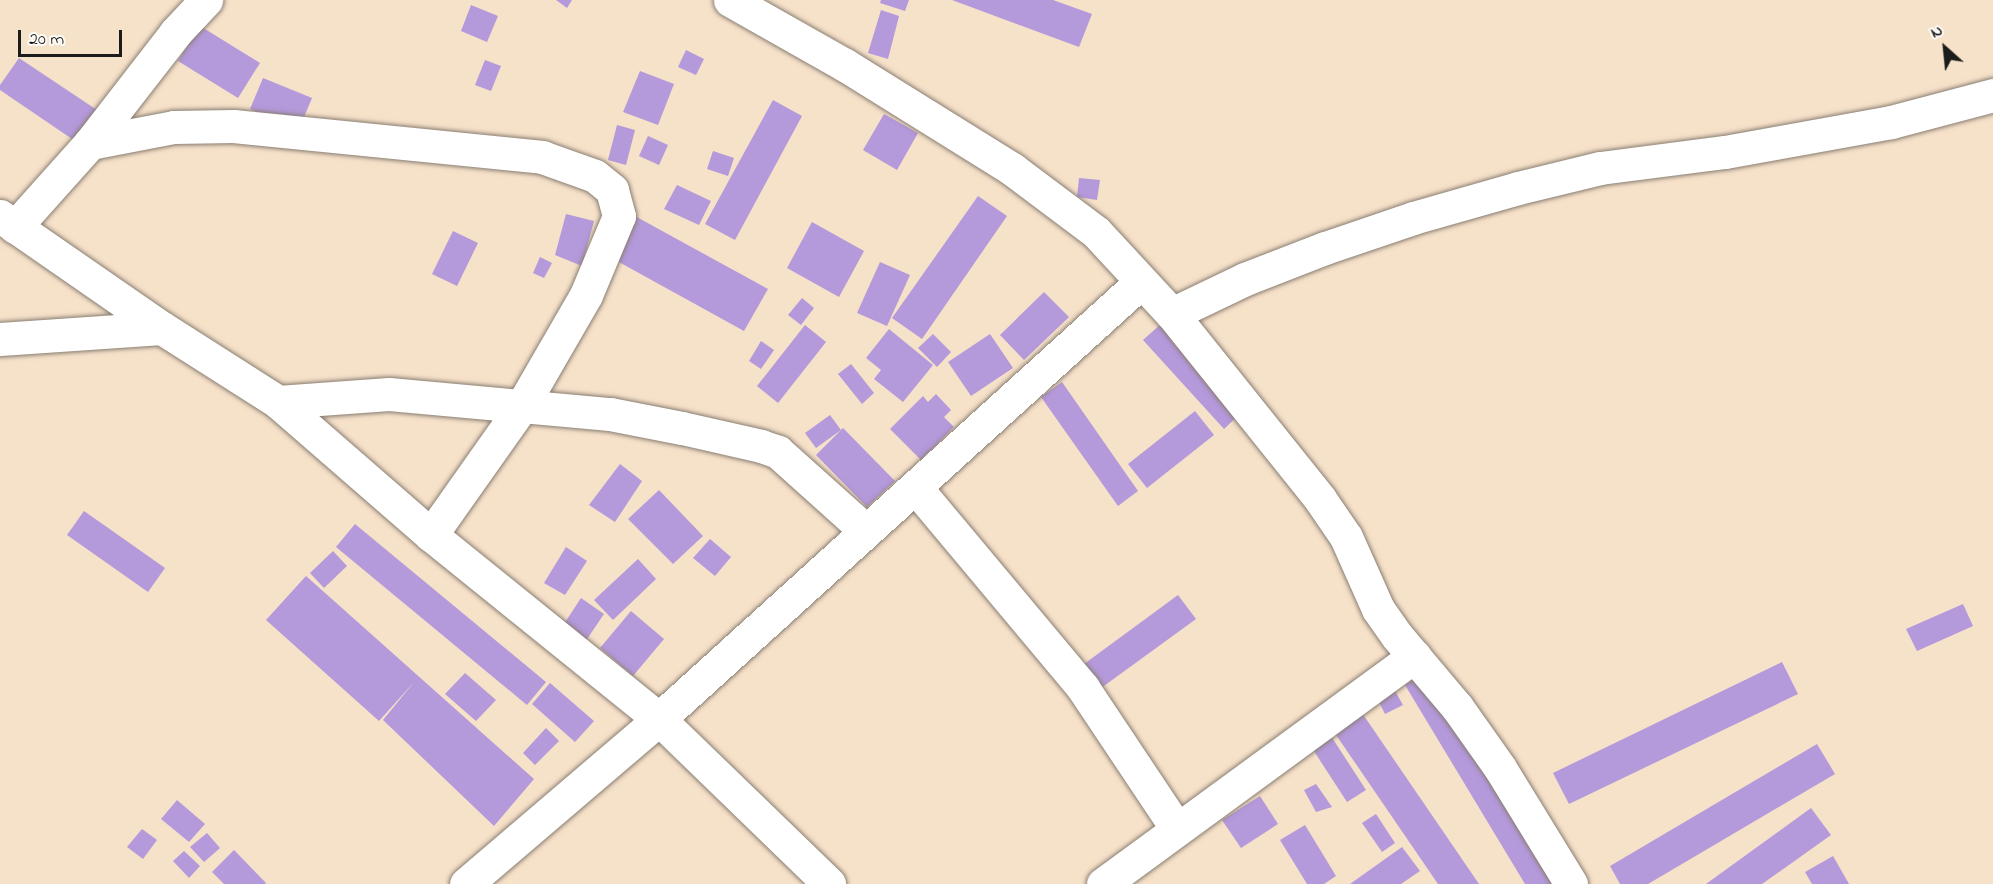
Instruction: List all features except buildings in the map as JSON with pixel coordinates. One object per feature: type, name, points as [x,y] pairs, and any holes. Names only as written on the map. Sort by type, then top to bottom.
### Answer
[{"type":"street","points":[[207,0],[176,32],[90,143],[8,221],[162,328],[278,402],[431,535],[659,719],[829,884]]},
{"type":"street","points":[[730,0],[845,65],[1012,168],[1096,232],[1172,314],[1320,499],[1346,537],[1378,609],[1414,657],[1457,707],[1500,768],[1571,884]]},
{"type":"street","points":[[1172,314],[1245,279],[1325,248],[1413,218],[1518,188],[1600,168],[1725,152],[1891,122],[1993,95]]},
{"type":"street","points":[[90,143],[174,127],[234,126],[542,157],[595,176],[612,190],[619,216],[586,295],[522,406],[431,535]]},
{"type":"street","points":[[466,884],[659,719],[1141,282]]},
{"type":"street","points":[[0,339],[162,328]]},
{"type":"street","points":[[278,402],[389,394],[610,414],[761,446],[778,452],[793,464],[865,530]]},
{"type":"street","points":[[916,488],[1083,688],[1177,829]]},
{"type":"street","points":[[1103,884],[1414,657]]}]
